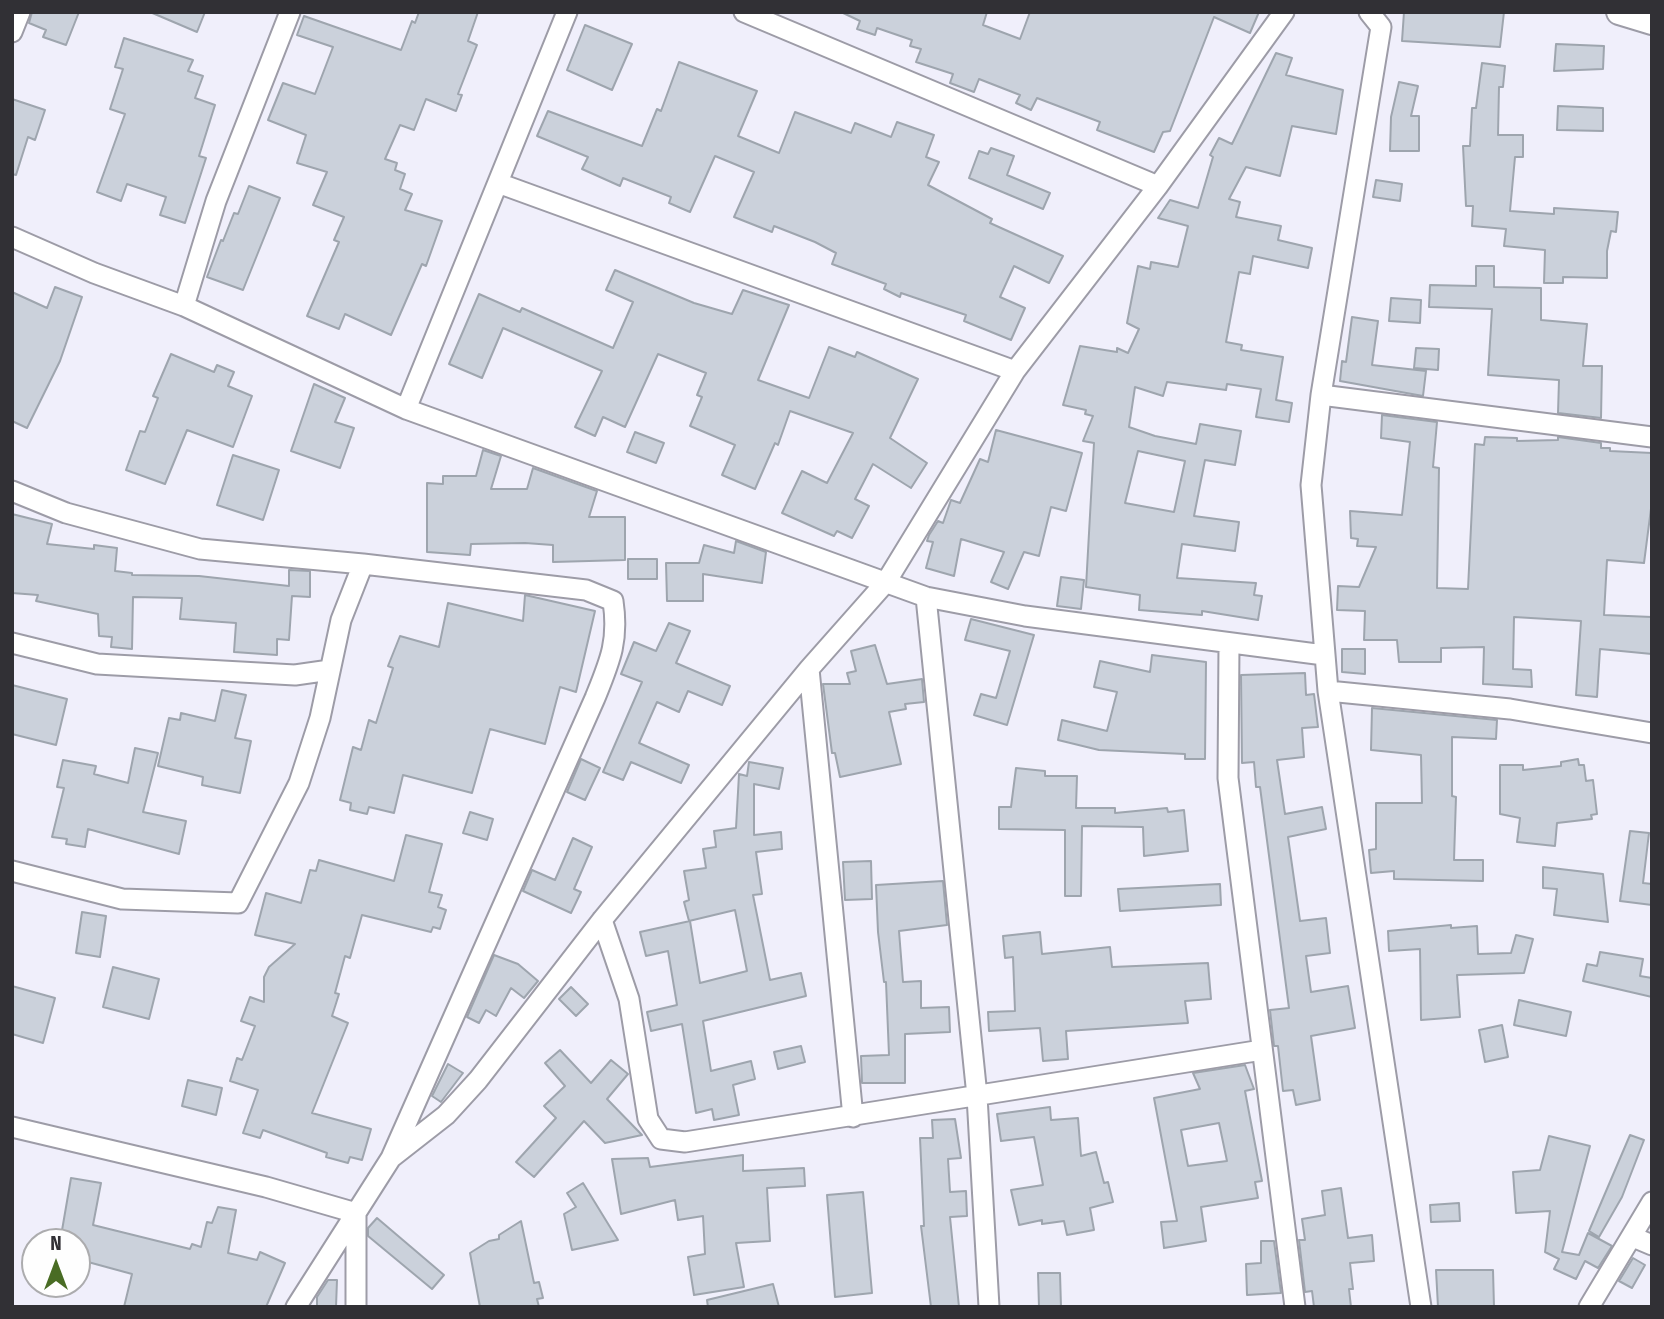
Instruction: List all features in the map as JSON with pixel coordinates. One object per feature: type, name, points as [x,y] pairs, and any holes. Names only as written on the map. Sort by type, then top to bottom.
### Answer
[{"type":"street","points":[[12,32],[20,12]]},
{"type":"street","points":[[184,306],[216,201],[290,12]]},
{"type":"street","points":[[406,408],[567,12]]},
{"type":"street","points":[[744,12],[1158,186]]},
{"type":"street","points":[[391,1158],[446,1115],[478,1080],[601,920],[808,669],[886,582],[1015,371],[1158,186],[1284,12]]},
{"type":"street","points":[[1368,12],[1381,27],[1321,395],[1311,485],[1328,691],[1421,1307]]},
{"type":"street","points":[[1619,12],[1652,22]]},
{"type":"street","points":[[498,183],[1015,371]]},
{"type":"street","points":[[12,237],[94,273],[184,306],[406,408],[926,597],[1025,616],[1229,645],[1324,655]]},
{"type":"street","points":[[1321,395],[1652,436]]},
{"type":"street","points":[[12,491],[66,513],[200,549],[363,564],[586,590],[614,601],[617,626],[615,648],[595,698],[391,1158],[296,1307]]},
{"type":"street","points":[[12,870],[122,899],[238,903],[299,783],[320,718],[341,620],[363,564]]},
{"type":"street","points":[[926,597],[977,1097],[989,1307]]},
{"type":"street","points":[[12,643],[97,664],[295,675],[330,670]]},
{"type":"street","points":[[1229,645],[1228,778],[1295,1307]]},
{"type":"street","points":[[808,669],[853,1118]]},
{"type":"street","points":[[1328,691],[1510,709],[1652,733]]},
{"type":"street","points":[[601,920],[629,999],[648,1119],[661,1139],[685,1142],[853,1118],[1262,1050]]},
{"type":"street","points":[[12,1128],[265,1187],[356,1213]]},
{"type":"street","points":[[1589,1307],[1652,1202]]},
{"type":"street","points":[[356,1213],[356,1307]]},
{"type":"street","points":[[1633,1237],[1652,1245]]},
{"type":"building","points":[[32,12],[79,12],[66,45],[43,37],[46,30],[29,23]]},
{"type":"building","points":[[150,12],[205,12],[197,32]]},
{"type":"building","points":[[419,12],[478,12],[468,41],[477,45],[458,94],[462,95],[456,111],[426,99],[414,130],[400,125],[385,159],[397,163],[395,170],[405,174],[400,189],[412,194],[405,210],[442,221],[426,266],[422,264],[391,335],[345,314],[339,329],[307,316],[339,242],[334,240],[344,217],[313,205],[327,172],[297,163],[306,135],[268,120],[283,83],[315,94],[333,47],[297,35],[304,16],[401,50],[412,21],[415,23]]},
{"type":"building","points":[[841,12],[987,12],[983,25],[1020,39],[1030,12],[1259,12],[1250,33],[1214,17],[1170,131],[1163,132],[1154,152],[1097,130],[1100,122],[1037,98],[1031,110],[1016,103],[1020,95],[979,79],[974,92],[950,83],[953,74],[916,62],[921,49],[910,46],[912,40],[877,28],[875,35],[857,29],[860,21]]},
{"type":"building","points":[[1404,12],[1504,12],[1500,47],[1402,41]]},
{"type":"building","points":[[585,25],[632,44],[612,90],[567,70]]},
{"type":"building","points":[[124,38],[193,60],[188,71],[203,76],[195,98],[215,105],[199,156],[206,158],[185,223],[160,215],[166,197],[127,184],[121,201],[97,192],[125,114],[110,109],[123,69],[115,67]]},
{"type":"building","points":[[1556,44],[1604,46],[1603,69],[1554,71]]},
{"type":"building","points":[[1276,53],[1292,58],[1286,75],[1343,90],[1336,134],[1292,126],[1280,176],[1246,167],[1229,199],[1240,202],[1236,217],[1281,226],[1278,240],[1312,248],[1308,268],[1253,256],[1250,274],[1239,272],[1226,342],[1242,345],[1241,350],[1283,357],[1276,400],[1292,403],[1289,422],[1256,417],[1261,389],[1227,384],[1226,390],[1167,382],[1163,396],[1135,387],[1129,427],[1155,436],[1196,444],[1200,424],[1241,431],[1235,465],[1205,460],[1194,516],[1239,522],[1235,551],[1182,544],[1177,578],[1256,583],[1254,595],[1262,596],[1258,620],[1202,611],[1202,615],[1139,610],[1140,595],[1086,587],[1094,443],[1083,441],[1093,416],[1085,414],[1086,410],[1063,405],[1080,346],[1117,352],[1117,348],[1128,353],[1139,329],[1127,323],[1138,266],[1150,269],[1151,262],[1178,267],[1188,226],[1158,218],[1170,200],[1198,208],[1213,157],[1210,155],[1219,138],[1232,144]],"holes":[[[1138,451],[1185,461],[1174,512],[1125,503]]]},
{"type":"building","points":[[679,62],[757,91],[738,136],[779,153],[795,112],[851,133],[855,123],[891,137],[897,122],[934,135],[926,157],[939,162],[928,185],[992,219],[990,223],[1063,256],[1049,283],[1014,266],[1000,297],[1025,308],[1011,340],[964,321],[966,315],[901,293],[900,297],[884,289],[886,284],[832,264],[836,253],[815,242],[774,226],[772,232],[734,217],[754,172],[715,156],[690,212],[669,203],[671,197],[623,178],[620,186],[582,169],[588,157],[537,136],[548,111],[642,146],[657,109],[661,111]]},
{"type":"building","points":[[1482,63],[1505,66],[1503,87],[1499,87],[1498,135],[1523,135],[1523,157],[1515,157],[1510,211],[1554,214],[1554,208],[1618,212],[1616,232],[1611,231],[1607,251],[1607,278],[1563,277],[1563,283],[1544,283],[1545,250],[1504,246],[1506,229],[1472,226],[1473,206],[1466,206],[1463,146],[1470,146],[1472,108],[1476,108]]},
{"type":"building","points":[[1399,82],[1418,86],[1411,116],[1419,116],[1419,151],[1390,151],[1391,117]]},
{"type":"building","points":[[12,99],[45,110],[35,140],[28,137],[16,175],[12,174]]},
{"type":"building","points":[[1558,106],[1603,108],[1603,131],[1557,130]]},
{"type":"building","points":[[991,148],[1014,156],[1007,175],[1050,193],[1043,209],[969,178],[979,151],[988,154]]},
{"type":"building","points":[[1376,180],[1402,184],[1400,201],[1373,197]]},
{"type":"building","points":[[249,186],[280,198],[243,290],[207,277],[221,240],[223,241],[234,213],[238,214]]},
{"type":"building","points":[[1476,266],[1494,266],[1494,287],[1541,288],[1541,320],[1587,324],[1583,366],[1602,366],[1601,418],[1558,413],[1559,380],[1488,375],[1492,309],[1429,307],[1430,285],[1476,286]]},
{"type":"building","points":[[615,270],[694,303],[732,314],[743,290],[789,305],[758,380],[809,398],[829,347],[855,357],[857,352],[918,379],[890,438],[927,463],[911,488],[873,464],[855,499],[869,506],[852,538],[837,531],[834,536],[782,513],[802,471],[827,483],[853,433],[790,411],[778,445],[775,443],[755,489],[722,475],[735,445],[690,426],[702,397],[697,395],[706,373],[658,354],[625,427],[603,417],[595,436],[575,427],[602,371],[503,328],[482,378],[449,364],[479,294],[520,312],[522,308],[613,348],[633,302],[606,290]]},
{"type":"building","points":[[55,287],[82,297],[60,361],[27,428],[12,421],[12,292],[47,308]]},
{"type":"building","points":[[1391,298],[1421,300],[1420,323],[1389,321]]},
{"type":"building","points":[[1352,317],[1378,321],[1372,365],[1426,371],[1423,396],[1340,381],[1342,361],[1346,362]]},
{"type":"building","points":[[1416,348],[1439,349],[1438,370],[1414,368]]},
{"type":"building","points":[[171,354],[214,372],[217,365],[234,372],[228,386],[252,396],[233,447],[187,430],[165,484],[126,470],[140,431],[145,432],[158,398],[153,396]]},
{"type":"building","points":[[314,384],[345,398],[335,422],[354,428],[340,468],[291,451]]},
{"type":"building","points":[[1382,415],[1437,422],[1433,467],[1439,468],[1437,588],[1468,589],[1475,444],[1484,445],[1485,437],[1517,438],[1517,441],[1558,440],[1558,437],[1601,443],[1601,448],[1610,448],[1610,451],[1652,453],[1652,501],[1644,563],[1607,560],[1604,615],[1652,617],[1652,654],[1600,649],[1597,697],[1576,695],[1581,621],[1514,617],[1513,669],[1531,670],[1532,687],[1483,684],[1484,647],[1441,648],[1441,662],[1399,662],[1397,640],[1364,640],[1365,611],[1337,610],[1338,586],[1359,587],[1376,547],[1357,546],[1358,539],[1351,538],[1350,511],[1402,515],[1410,442],[1381,438]]},
{"type":"building","points":[[996,430],[1082,453],[1066,511],[1051,507],[1039,556],[1024,552],[1008,589],[991,582],[1004,552],[961,539],[954,576],[926,568],[933,542],[927,541],[929,535],[938,521],[943,523],[951,500],[960,503],[980,459],[988,462]]},
{"type":"building","points":[[635,432],[664,443],[656,463],[627,452]]},
{"type":"building","points":[[483,450],[501,456],[491,489],[527,489],[533,468],[597,491],[589,517],[625,517],[625,560],[553,562],[553,545],[525,543],[471,544],[470,555],[427,552],[427,483],[443,484],[443,476],[476,476]]},
{"type":"building","points":[[233,455],[279,470],[263,520],[217,505]]},
{"type":"building","points":[[12,514],[52,524],[47,544],[94,549],[94,545],[117,548],[115,571],[132,575],[199,576],[289,586],[289,570],[310,571],[310,597],[292,596],[289,640],[277,639],[277,655],[234,652],[236,623],[180,619],[182,598],[133,597],[132,649],[111,647],[112,637],[99,636],[98,614],[36,601],[38,595],[12,593]]},
{"type":"building","points":[[736,541],[766,552],[762,583],[703,574],[703,601],[667,601],[666,563],[699,563],[704,545],[734,553]]},
{"type":"building","points":[[628,559],[657,559],[657,579],[628,579]]},
{"type":"building","points":[[1061,577],[1084,580],[1081,609],[1057,606]]},
{"type":"building","points":[[525,595],[595,611],[576,692],[560,687],[545,744],[490,729],[472,793],[403,775],[394,813],[369,807],[367,814],[350,810],[351,803],[340,800],[353,747],[361,750],[369,720],[376,723],[393,668],[388,666],[400,636],[439,647],[448,603],[523,621]]},
{"type":"building","points":[[971,619],[1034,635],[1007,725],[974,715],[981,694],[996,698],[1010,651],[965,640]]},
{"type":"building","points":[[669,623],[690,631],[676,663],[730,686],[722,705],[688,691],[679,712],[657,702],[639,743],[689,765],[681,783],[631,762],[623,780],[603,772],[642,682],[621,674],[634,642],[656,651]]},
{"type":"building","points":[[875,645],[887,684],[922,679],[924,702],[905,704],[906,709],[889,712],[901,764],[840,777],[835,753],[832,753],[823,684],[850,684],[847,673],[856,671],[851,651]]},
{"type":"building","points":[[1342,649],[1365,649],[1365,674],[1342,672]]},
{"type":"building","points":[[1152,655],[1206,662],[1205,759],[1185,759],[1185,754],[1099,750],[1058,740],[1062,720],[1107,731],[1117,692],[1094,687],[1100,661],[1150,672]]},
{"type":"building","points":[[1305,673],[1306,695],[1314,694],[1318,727],[1302,728],[1304,757],[1277,760],[1285,814],[1322,807],[1326,829],[1288,837],[1300,921],[1326,918],[1330,953],[1306,956],[1311,992],[1348,986],[1355,1028],[1311,1036],[1320,1100],[1296,1105],[1293,1090],[1283,1091],[1278,1046],[1274,1046],[1270,1010],[1289,1008],[1260,787],[1256,787],[1254,762],[1242,763],[1241,675]]},
{"type":"building","points":[[12,685],[67,699],[56,745],[12,734]]},
{"type":"building","points":[[222,690],[246,695],[235,738],[251,741],[240,793],[202,785],[203,777],[158,766],[169,718],[180,720],[181,713],[215,721]]},
{"type":"building","points":[[1372,708],[1497,720],[1496,739],[1452,737],[1452,796],[1456,797],[1454,860],[1483,860],[1483,881],[1394,879],[1394,871],[1371,873],[1369,850],[1376,849],[1376,803],[1422,803],[1421,755],[1371,750]]},
{"type":"building","points":[[135,748],[158,753],[143,812],[186,821],[179,854],[88,829],[85,847],[66,844],[67,839],[52,837],[64,788],[57,787],[63,760],[96,766],[94,774],[128,783]]},
{"type":"building","points":[[581,759],[600,768],[585,800],[567,792]]},
{"type":"building","points":[[1578,759],[1579,765],[1584,765],[1586,781],[1593,780],[1597,814],[1591,815],[1592,819],[1557,823],[1555,846],[1517,842],[1520,818],[1500,814],[1500,765],[1523,765],[1523,770],[1561,766],[1561,762]]},
{"type":"building","points":[[749,762],[783,768],[779,789],[754,784],[754,835],[781,832],[782,849],[756,852],[762,894],[753,895],[770,980],[801,973],[806,996],[703,1021],[711,1071],[751,1061],[755,1079],[733,1085],[739,1115],[714,1120],[712,1109],[696,1113],[682,1024],[651,1031],[647,1012],[677,1005],[668,951],[646,956],[640,932],[690,921],[700,983],[747,971],[735,910],[689,921],[684,902],[689,900],[684,871],[706,868],[703,849],[716,847],[714,831],[736,828],[739,774],[747,776]]},
{"type":"building","points":[[1016,768],[1045,771],[1045,776],[1077,776],[1076,808],[1115,808],[1115,813],[1167,808],[1168,812],[1184,810],[1188,851],[1144,856],[1143,827],[1082,826],[1081,896],[1065,896],[1065,830],[999,829],[999,807],[1011,807]]},
{"type":"building","points":[[470,812],[493,819],[487,840],[463,833]]},
{"type":"building","points":[[1630,831],[1649,833],[1643,883],[1652,884],[1652,905],[1620,901]]},
{"type":"building","points":[[406,835],[442,844],[429,892],[442,895],[438,907],[446,910],[440,929],[433,927],[431,932],[362,915],[350,958],[345,956],[335,993],[339,994],[332,1016],[348,1023],[312,1113],[371,1129],[362,1160],[350,1157],[348,1163],[326,1157],[327,1153],[263,1130],[260,1138],[243,1133],[258,1090],[230,1081],[237,1058],[242,1060],[255,1026],[241,1021],[250,997],[264,1002],[264,977],[269,967],[295,944],[255,935],[266,893],[301,903],[310,870],[316,871],[319,860],[394,881]]},
{"type":"building","points":[[573,838],[592,847],[574,889],[581,892],[571,913],[523,891],[532,870],[555,880]]},
{"type":"building","points":[[871,861],[872,899],[845,900],[843,862]]},
{"type":"building","points":[[1543,867],[1603,874],[1608,922],[1554,915],[1557,889],[1543,888]]},
{"type":"building","points":[[943,881],[947,925],[899,931],[903,982],[921,981],[921,1008],[949,1007],[950,1032],[905,1034],[905,1083],[862,1083],[861,1056],[889,1055],[886,982],[878,932],[876,885]]},
{"type":"building","points":[[1220,884],[1221,905],[1120,911],[1118,889]]},
{"type":"building","points":[[82,912],[106,916],[100,957],[76,953]]},
{"type":"building","points":[[1451,925],[1451,928],[1477,926],[1478,954],[1511,953],[1516,935],[1533,939],[1524,973],[1457,975],[1460,1017],[1421,1020],[1420,949],[1389,951],[1388,931]]},
{"type":"building","points":[[1040,932],[1042,954],[1110,947],[1112,967],[1208,963],[1211,999],[1185,1001],[1188,1023],[1066,1031],[1068,1059],[1043,1061],[1040,1028],[989,1031],[988,1012],[1015,1011],[1013,957],[1005,958],[1003,936]]},
{"type":"building","points":[[1600,952],[1643,959],[1640,976],[1652,978],[1652,997],[1583,981],[1587,964],[1597,966]]},
{"type":"building","points":[[494,955],[518,964],[538,981],[524,998],[511,988],[496,1016],[486,1010],[479,1023],[467,1017]]},
{"type":"building","points":[[113,967],[159,979],[149,1019],[103,1007]]},
{"type":"building","points":[[12,986],[55,998],[43,1043],[12,1034]]},
{"type":"building","points":[[571,987],[588,1004],[576,1016],[559,999]]},
{"type":"building","points":[[1519,1000],[1571,1012],[1566,1036],[1514,1025]]},
{"type":"building","points":[[1502,1025],[1508,1057],[1485,1062],[1479,1030]]},
{"type":"building","points":[[801,1046],[805,1062],[778,1069],[774,1052]]},
{"type":"building","points":[[560,1050],[591,1083],[611,1060],[628,1074],[607,1099],[642,1135],[605,1143],[584,1121],[534,1177],[516,1162],[556,1118],[544,1106],[565,1086],[545,1063]]},
{"type":"building","points":[[448,1064],[463,1073],[441,1102],[432,1096]]},
{"type":"building","points":[[1245,1065],[1254,1089],[1245,1091],[1262,1181],[1255,1182],[1258,1198],[1201,1207],[1206,1241],[1164,1248],[1161,1222],[1177,1221],[1154,1098],[1200,1089],[1193,1073]],"holes":[[[1219,1123],[1227,1161],[1188,1166],[1181,1130]]]},
{"type":"building","points":[[188,1080],[222,1088],[216,1115],[182,1106]]},
{"type":"building","points":[[1050,1107],[1051,1120],[1078,1118],[1081,1156],[1096,1152],[1104,1183],[1108,1182],[1113,1202],[1090,1208],[1094,1230],[1067,1235],[1064,1221],[1042,1224],[1042,1220],[1019,1225],[1011,1190],[1043,1185],[1034,1137],[1001,1141],[997,1114]]},
{"type":"building","points":[[955,1119],[961,1158],[948,1159],[950,1192],[966,1191],[967,1216],[950,1217],[959,1307],[931,1307],[921,1226],[924,1226],[920,1138],[933,1138],[932,1120]]},
{"type":"building","points":[[1630,1135],[1644,1140],[1622,1197],[1599,1237],[1589,1231]]},
{"type":"building","points":[[1549,1136],[1590,1146],[1562,1252],[1579,1255],[1588,1233],[1612,1246],[1598,1268],[1585,1261],[1576,1279],[1554,1269],[1559,1259],[1545,1252],[1550,1211],[1516,1213],[1513,1172],[1540,1170]]},
{"type":"building","points":[[743,1155],[743,1171],[804,1168],[805,1186],[767,1188],[770,1241],[736,1243],[744,1287],[694,1295],[688,1257],[705,1254],[703,1216],[678,1220],[675,1200],[621,1214],[612,1159],[648,1158],[650,1167]]},
{"type":"building","points":[[71,1178],[101,1183],[93,1225],[190,1249],[192,1244],[201,1247],[207,1222],[212,1223],[218,1207],[236,1210],[228,1253],[257,1260],[260,1252],[285,1263],[266,1307],[124,1307],[132,1274],[91,1263],[91,1228],[62,1228]]},
{"type":"building","points":[[583,1183],[618,1240],[572,1250],[564,1214],[576,1207],[567,1193]]},
{"type":"building","points":[[1341,1188],[1348,1238],[1372,1235],[1374,1261],[1350,1263],[1353,1289],[1349,1289],[1351,1307],[1314,1307],[1312,1291],[1305,1292],[1299,1240],[1305,1240],[1302,1219],[1325,1215],[1322,1191]]},
{"type":"building","points":[[863,1192],[872,1293],[835,1297],[827,1195]]},
{"type":"building","points":[[1459,1203],[1460,1221],[1431,1222],[1430,1205]]},
{"type":"building","points":[[377,1218],[444,1275],[432,1289],[368,1236],[368,1228]]},
{"type":"building","points":[[521,1221],[534,1283],[539,1282],[543,1298],[537,1299],[539,1307],[480,1307],[470,1253],[489,1241],[499,1239],[499,1235]]},
{"type":"building","points":[[1261,1241],[1274,1241],[1281,1293],[1247,1295],[1246,1264],[1261,1263]]},
{"type":"building","points":[[1633,1258],[1645,1265],[1632,1288],[1619,1281]]},
{"type":"building","points":[[1436,1270],[1493,1270],[1494,1307],[1438,1307]]},
{"type":"building","points":[[1038,1273],[1060,1273],[1061,1307],[1039,1307]]},
{"type":"building","points":[[328,1280],[337,1280],[336,1307],[317,1307],[317,1297]]},
{"type":"building","points":[[773,1284],[779,1307],[708,1307],[707,1300]]}]
